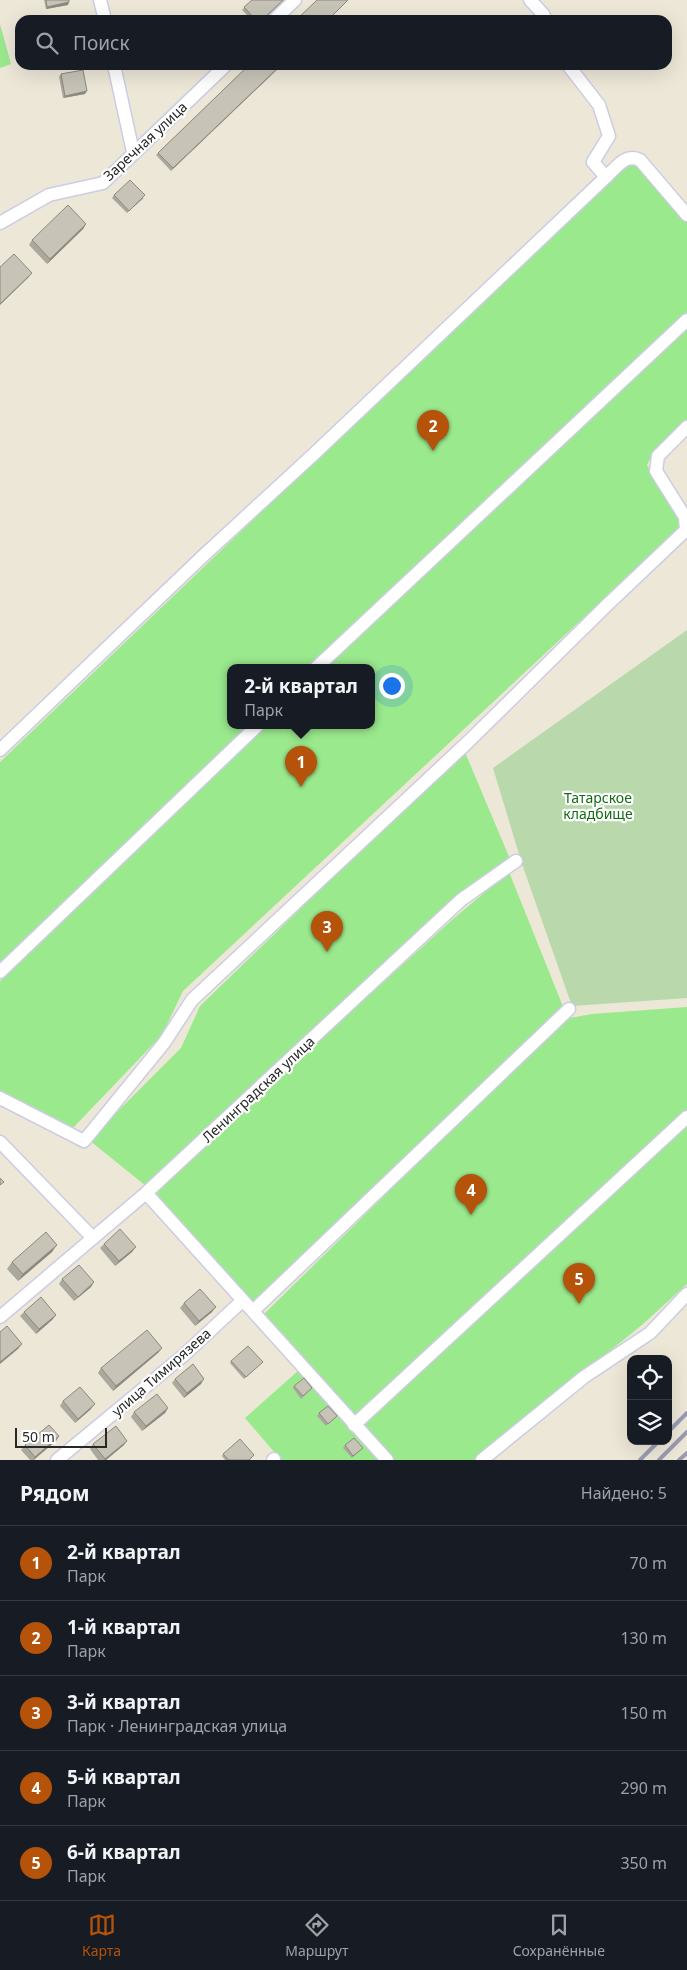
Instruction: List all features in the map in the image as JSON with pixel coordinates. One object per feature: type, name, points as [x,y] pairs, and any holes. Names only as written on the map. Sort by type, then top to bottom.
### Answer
[{"type":"street","points":[[100,0],[104,15]]},
{"type":"street","points":[[279,15],[295,0]]},
{"type":"street","points":[[530,0],[544,15]]},
{"type":"street","points":[[115,70],[133,152]]},
{"type":"street","name":"Заречная улица","points":[[0,223],[48,195],[103,183],[133,152],[221,70]]},
{"type":"street","points":[[572,70],[599,105],[609,136],[593,162],[606,177]]},
{"type":"street","points":[[0,750],[203,556],[315,454],[627,158],[633,157],[640,160],[687,215]]},
{"type":"street","points":[[320,664],[687,320]]},
{"type":"street","points":[[0,1098],[84,1140],[164,1043],[192,1000],[469,741],[686,530],[684,517],[656,471],[658,456],[687,427]]},
{"type":"street","points":[[0,972],[254,729]]},
{"type":"street","name":"Ленинградская улица","points":[[0,1317],[146,1193],[461,900],[516,861]]},
{"type":"street","points":[[253,1311],[569,1010]]},
{"type":"street","points":[[354,1425],[687,1117]]},
{"type":"street","points":[[0,1142],[93,1238]]},
{"type":"street","points":[[146,1193],[387,1460]]},
{"type":"street","points":[[482,1460],[584,1378],[650,1333],[687,1294]]},
{"type":"street","name":"улица Тимирязева","points":[[56,1460],[184,1354],[242,1301]]},
{"type":"green space","points":[[0,24],[11,64],[0,68]]},
{"type":"green space","points":[[632,157],[687,221],[687,314],[317,664],[227,664],[227,729],[250,729],[0,969],[0,762]]},
{"type":"green space","points":[[687,329],[687,421],[652,455],[647,465],[683,525],[183,991],[162,1035],[71,1130],[0,1094],[0,981],[261,729],[375,729],[375,664],[328,664],[402,593]]},
{"type":"green space","name":"Татарское кладбище","points":[[687,630],[687,998],[572,1006],[522,864],[493,768]]},
{"type":"green space","points":[[464,750],[510,859],[146,1186],[89,1140],[181,1048],[200,1006]]},
{"type":"green space","points":[[509,872],[564,1009],[253,1305],[151,1193],[453,919]]},
{"type":"green space","points":[[687,1007],[687,1114],[358,1418],[261,1317],[564,1019],[592,1014]]},
{"type":"green space","points":[[687,1125],[687,1284],[643,1324],[476,1460],[393,1460],[361,1425]]},
{"type":"green space","points":[[299,1370],[382,1460],[281,1460],[245,1418]]},
{"type":"building","points":[[46,0],[69,0],[69,2],[47,7]]},
{"type":"building","points":[[252,0],[283,0],[267,15],[251,15],[244,7]]},
{"type":"building","points":[[317,0],[348,0],[333,15],[301,15]]},
{"type":"building","points":[[83,70],[87,91],[65,96],[61,74]]},
{"type":"building","points":[[244,70],[276,70],[173,168],[158,153]]},
{"type":"building","points":[[130,180],[145,195],[129,211],[114,195]]},
{"type":"building","points":[[68,205],[86,224],[50,259],[32,240]]},
{"type":"building","points":[[14,254],[32,273],[0,304],[0,267]]},
{"type":"building","points":[[120,1229],[136,1247],[119,1261],[104,1244]]},
{"type":"building","points":[[46,1232],[57,1245],[23,1274],[12,1262]]},
{"type":"building","points":[[79,1265],[94,1282],[78,1297],[62,1279]]},
{"type":"building","points":[[200,1289],[216,1307],[199,1321],[184,1303]]},
{"type":"building","points":[[41,1297],[56,1315],[39,1329],[24,1312]]},
{"type":"building","points":[[7,1326],[22,1344],[0,1362],[0,1332]]},
{"type":"building","points":[[147,1330],[162,1348],[116,1386],[101,1368]]},
{"type":"building","points":[[248,1346],[263,1362],[246,1377],[231,1361]]},
{"type":"building","points":[[193,1364],[204,1379],[187,1393],[175,1379]]},
{"type":"building","points":[[304,1378],[312,1388],[303,1396],[294,1386]]},
{"type":"building","points":[[80,1387],[95,1404],[78,1419],[63,1401]]},
{"type":"building","points":[[157,1394],[168,1408],[146,1426],[134,1412]]},
{"type":"building","points":[[328,1406],[337,1416],[328,1424],[319,1413]]},
{"type":"building","points":[[49,1425],[59,1436],[35,1457],[25,1445]]},
{"type":"building","points":[[116,1426],[127,1441],[105,1459],[93,1444]]},
{"type":"building","points":[[354,1438],[363,1448],[353,1456],[345,1445]]},
{"type":"building","points":[[240,1439],[254,1455],[249,1460],[229,1460],[223,1454]]},
{"type":"railway","points":[[672,1428],[687,1413]]},
{"type":"railway","points":[[659,1460],[687,1432]]},
{"type":"railway","points":[[640,1460],[655,1445]]},
{"type":"railway","points":[[679,1460],[687,1453]]},
{"type":"place","name":"1-й квартал","points":[[433,451]]},
{"type":"place","name":"2-й квартал","points":[[301,787]]},
{"type":"place","name":"3-й квартал","points":[[327,952]]},
{"type":"place","name":"5-й квартал","points":[[471,1215]]},
{"type":"place","name":"6-й квартал","points":[[579,1304]]}]
